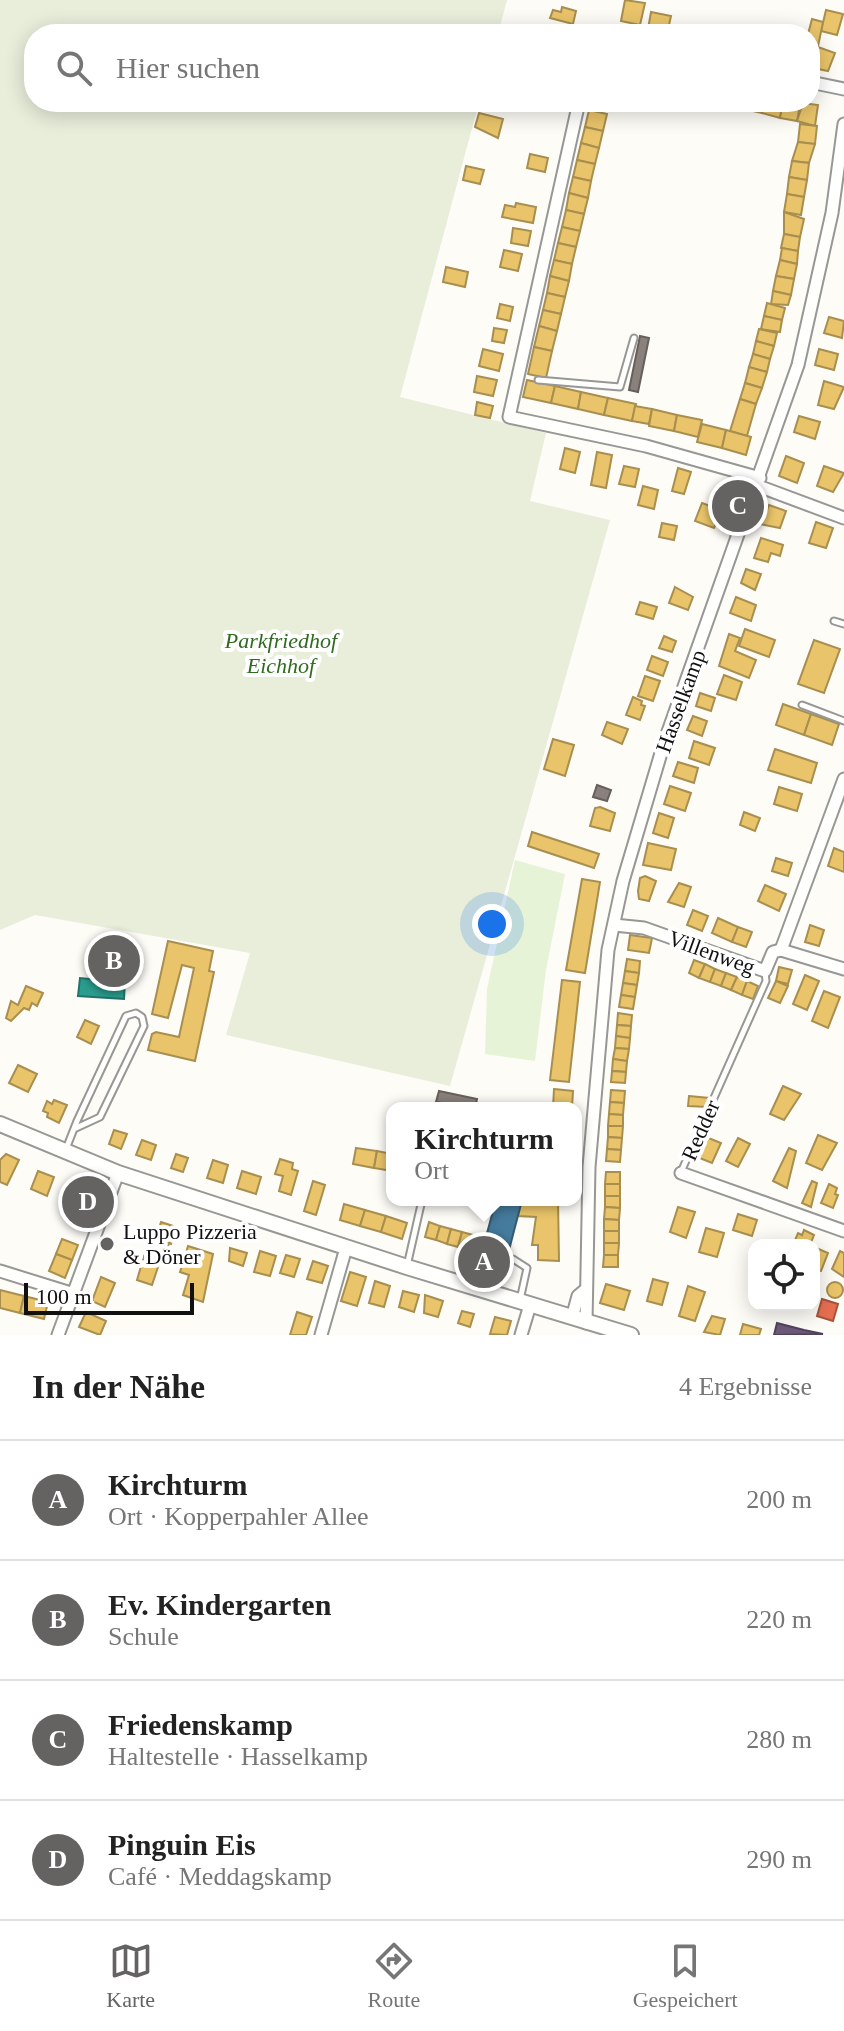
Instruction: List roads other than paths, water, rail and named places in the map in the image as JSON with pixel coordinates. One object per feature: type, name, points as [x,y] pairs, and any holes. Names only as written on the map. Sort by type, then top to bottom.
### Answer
[{"type":"street","points":[[820,84],[844,89]]},
{"type":"street","points":[[577,112],[522,376],[509,417],[646,446],[759,482],[844,518]]},
{"type":"street","name":"Hasselkamp","points":[[579,1320],[578,1296],[584,1291],[582,1182],[608,950],[629,856],[664,743],[798,365],[832,213],[844,124]]},
{"type":"street","points":[[781,950],[844,779]]},
{"type":"street","name":"Villenweg","points":[[614,925],[644,928],[765,971],[773,952],[781,950],[844,969]]},
{"type":"street","points":[[0,1124],[118,1173],[346,1248],[631,1335]]},
{"type":"street","points":[[58,1335],[118,1173]]},
{"type":"street","name":"Redder","points":[[681,1173],[844,1231]]},
{"type":"street","points":[[321,1335],[346,1248]]},
{"type":"street","points":[[0,1271],[74,1294]]},
{"type":"street","points":[[521,1335],[525,1303]]},
{"type":"lane","points":[[538,380],[620,387],[634,338]]},
{"type":"lane","points":[[834,621],[844,624]]},
{"type":"lane","points":[[802,705],[844,721]]},
{"type":"lane","name":"Redder","points":[[681,1173],[766,981],[765,971]]},
{"type":"lane","points":[[65,1152],[74,1129],[126,1016],[136,1013],[142,1017],[144,1026],[100,1117],[74,1129]]},
{"type":"lane","points":[[407,1267],[421,1206]]},
{"type":"lane","points":[[498,1260],[513,1259],[527,1268],[525,1303]]},
{"type":"place","name":"Friedenskamp","points":[[738,506]]},
{"type":"place","name":"Ev. Kindergarten","points":[[114,961]]},
{"type":"place","name":"Pinguin Eis","points":[[88,1202]]},
{"type":"place","name":"Luppo Pizzeria & Döner","points":[[107,1244]]},
{"type":"place","name":"Kirchturm","points":[[484,1262]]},
{"type":"park label","name":"Parkfriedhof Eichhof","points":[[281,652]]}]
